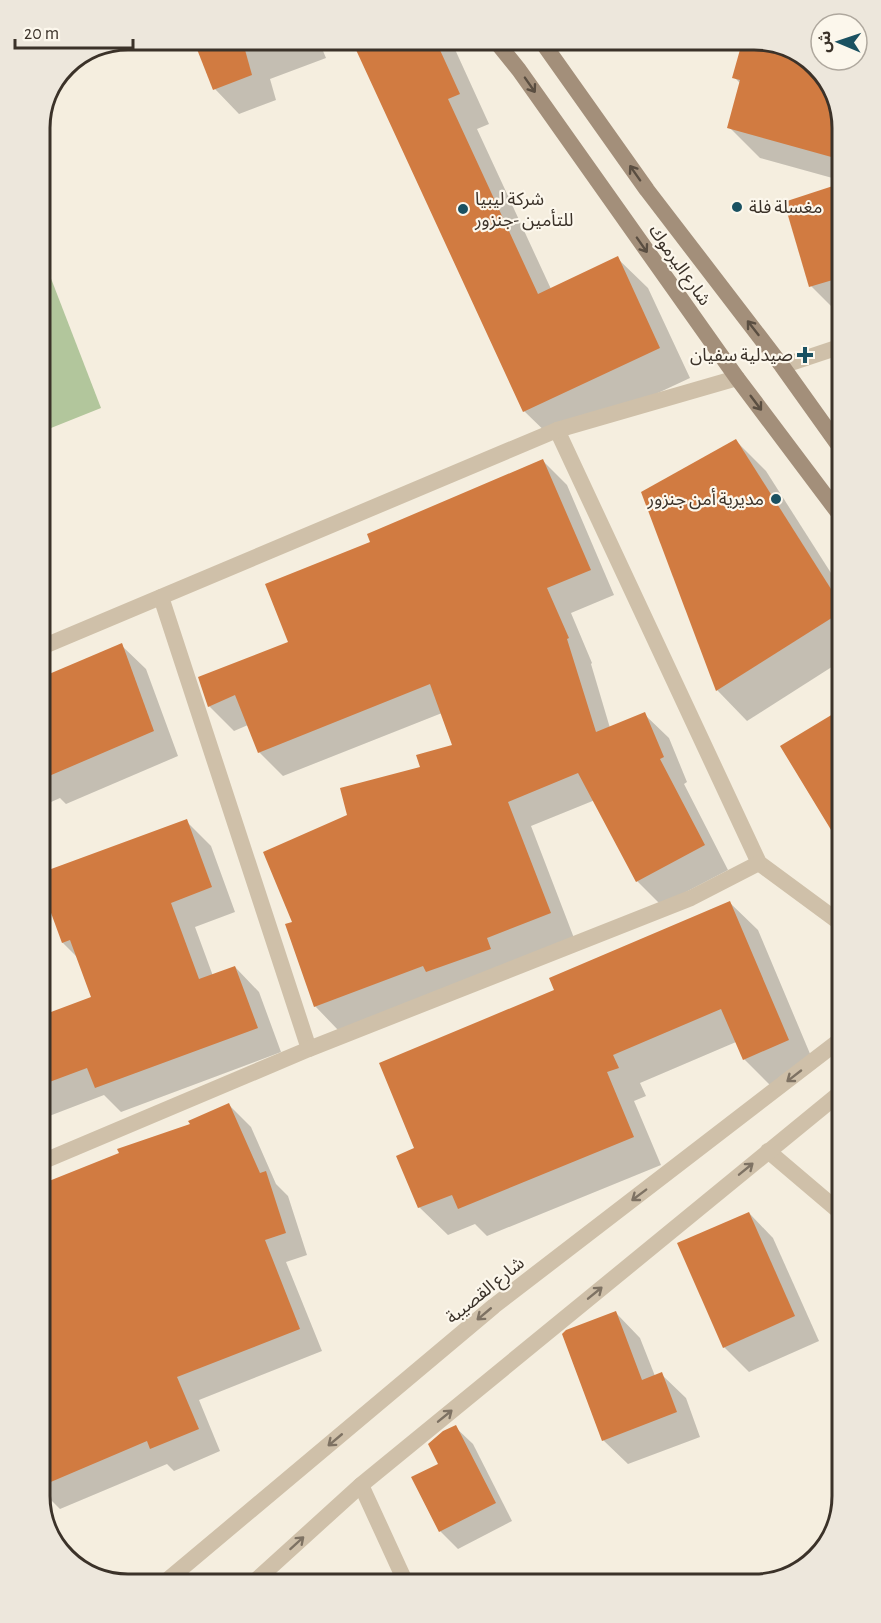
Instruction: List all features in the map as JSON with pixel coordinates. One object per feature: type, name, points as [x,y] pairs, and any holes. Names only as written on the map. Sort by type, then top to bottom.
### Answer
[{"type":"main road","name":"شارع اليرموك","points":[[503,50],[737,378],[832,504]]},
{"type":"main road","name":"شارع اليرموك","points":[[548,50],[647,190],[782,366],[832,436]]},
{"type":"street","points":[[782,366],[832,349]]},
{"type":"street","points":[[50,644],[556,430],[737,378]]},
{"type":"street","points":[[556,430],[759,863],[832,917]]},
{"type":"street","points":[[161,597],[309,1049]]},
{"type":"street","points":[[50,1158],[309,1049],[691,898],[759,863]]},
{"type":"street","name":"شارع القصيبة","points":[[177,1573],[494,1306],[832,1046]]},
{"type":"street","points":[[264,1573],[361,1485],[832,1099]]},
{"type":"street","points":[[768,1151],[832,1205]]},
{"type":"street","points":[[361,1485],[402,1573]]},
{"type":"green space","points":[[50,276],[101,408],[50,428]]},
{"type":"building","points":[[197,50],[245,50],[252,75],[213,90]]},
{"type":"building","points":[[356,50],[440,50],[460,94],[448,99],[538,294],[618,256],[660,348],[523,412]]},
{"type":"building","points":[[740,50],[769,51],[788,58],[805,69],[826,98],[832,128],[832,157],[727,128],[740,80],[732,78]]},
{"type":"building","points":[[832,186],[832,280],[809,287],[784,202]]},
{"type":"building","points":[[736,439],[832,591],[832,618],[716,691],[641,492]]},
{"type":"building","points":[[543,459],[591,570],[547,588],[569,638],[567,639],[596,732],[645,712],[664,757],[660,759],[705,845],[636,882],[578,773],[508,802],[551,913],[487,938],[491,949],[426,972],[423,966],[314,1007],[285,924],[292,922],[263,852],[347,815],[340,788],[420,767],[416,755],[452,745],[430,684],[258,753],[235,695],[208,707],[198,677],[288,642],[265,584],[370,542],[367,534]]},
{"type":"building","points":[[122,643],[154,731],[50,776],[50,674]]},
{"type":"building","points":[[832,715],[832,831],[780,746]]},
{"type":"building","points":[[187,819],[212,887],[171,903],[199,979],[235,966],[258,1028],[95,1088],[87,1068],[50,1082],[50,1012],[91,997],[70,940],[62,943],[50,910],[50,869]]},
{"type":"building","points":[[730,901],[789,1040],[743,1060],[721,1009],[613,1055],[619,1068],[607,1072],[634,1137],[458,1209],[452,1195],[418,1208],[396,1156],[414,1148],[379,1063],[554,990],[549,978]]},
{"type":"building","points":[[229,1103],[260,1173],[266,1171],[286,1233],[265,1240],[300,1329],[177,1377],[199,1429],[150,1449],[147,1441],[50,1482],[50,1181],[119,1153],[117,1149],[190,1124],[188,1121]]},
{"type":"building","points":[[749,1212],[795,1316],[723,1348],[677,1243]]},
{"type":"building","points":[[616,1311],[642,1380],[662,1372],[677,1412],[602,1441],[562,1334],[566,1330]]},
{"type":"building","points":[[456,1425],[496,1503],[439,1532],[411,1477],[438,1464],[428,1444],[443,1431]]},
{"type":"place","name":"مغسلة فلة","points":[[737,207]]},
{"type":"place","name":"شركة ليبيا للتأمين -جنزور","points":[[463,209]]},
{"type":"place","name":"صيدلية سفيان","points":[[805,355]]},
{"type":"place","name":"مديرية أمن جنزور","points":[[776,499]]}]
